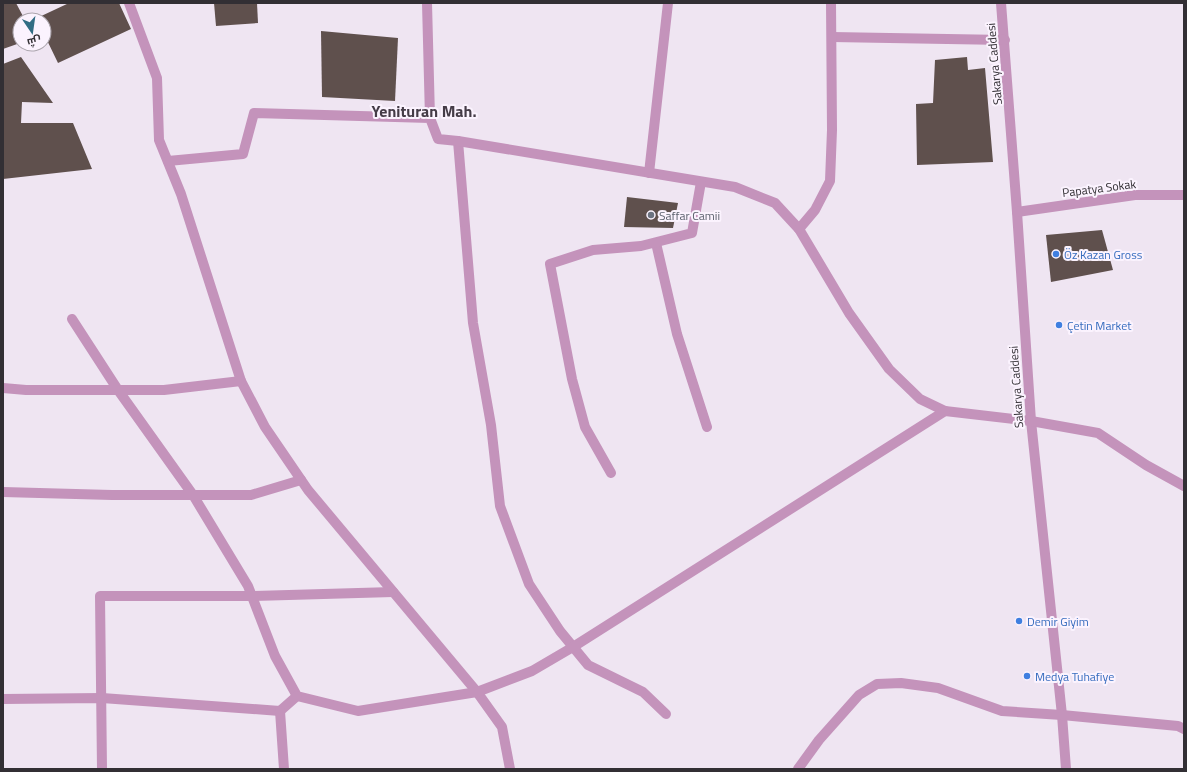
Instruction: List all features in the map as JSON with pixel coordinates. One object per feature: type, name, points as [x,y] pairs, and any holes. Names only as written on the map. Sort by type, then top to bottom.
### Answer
[{"type":"street","points":[[129,3],[157,78],[159,140],[181,194],[241,381],[265,427],[301,480],[477,692],[502,727],[510,769]]},
{"type":"street","points":[[427,3],[430,118],[438,139],[458,141],[735,187],[775,203],[799,229],[849,313],[889,369],[920,398],[945,411],[1031,421],[1098,433],[1146,465],[1184,486]]},
{"type":"street","points":[[649,173],[668,3]]},
{"type":"street","points":[[799,229],[815,210],[830,181],[832,130],[831,3]]},
{"type":"street","name":"Sakarya Caddesi","points":[[1001,3],[1005,40],[1031,421],[1062,715],[1066,769]]},
{"type":"street","points":[[832,37],[1005,40]]},
{"type":"street","points":[[168,161],[243,154],[254,113],[430,118]]},
{"type":"street","points":[[458,141],[473,323],[491,425],[500,506],[529,584],[560,631],[588,665],[643,692],[666,714]]},
{"type":"street","points":[[612,473],[585,427],[572,379],[550,264],[593,250],[641,246],[692,233],[701,182]]},
{"type":"street","name":"Papatya Sokak","points":[[1017,212],[1135,195],[1184,195]]},
{"type":"street","points":[[656,243],[677,334],[707,428]]},
{"type":"street","points":[[72,319],[118,390],[193,495],[248,586],[275,656],[297,696],[358,711],[477,692],[532,671],[573,647],[945,411]]},
{"type":"street","points":[[3,388],[26,390],[164,390],[241,381]]},
{"type":"street","points":[[3,492],[112,495],[251,495],[301,480]]},
{"type":"street","points":[[102,769],[100,596],[252,596],[393,592]]},
{"type":"street","points":[[798,769],[819,740],[860,695],[877,684],[901,683],[938,688],[1002,711],[1178,726],[1184,730]]},
{"type":"street","points":[[3,699],[102,698],[280,711],[297,696]]},
{"type":"street","points":[[280,711],[284,769]]},
{"type":"building","points":[[3,3],[16,3],[21,12],[12,12],[12,46],[3,49]]},
{"type":"building","points":[[69,3],[119,3],[131,29],[58,63],[52,51],[52,12],[50,12]]},
{"type":"building","points":[[214,3],[257,3],[258,23],[216,26]]},
{"type":"building","points":[[321,31],[398,38],[395,101],[322,97]]},
{"type":"building","points":[[21,57],[53,103],[22,102],[21,123],[73,123],[92,169],[3,179],[3,64]]},
{"type":"building","points":[[967,57],[968,70],[985,68],[993,162],[917,165],[916,104],[933,103],[935,60]]},
{"type":"building","name":"Saffar Camii","points":[[627,197],[678,203],[673,228],[624,227]]},
{"type":"building","points":[[1102,230],[1113,270],[1051,282],[1046,235]]},
{"type":"place","name":"Saffar Camii","points":[[651,215]]},
{"type":"place","name":"Öz Kazan Gross","points":[[1056,254]]},
{"type":"place","name":"Çetin Market","points":[[1059,325]]},
{"type":"place","name":"Demir Giyim","points":[[1019,621]]},
{"type":"place","name":"Medya Tuhafiye","points":[[1027,676]]},
{"type":"district","name":"Yenituran Mah.","points":[[424,111]]}]
